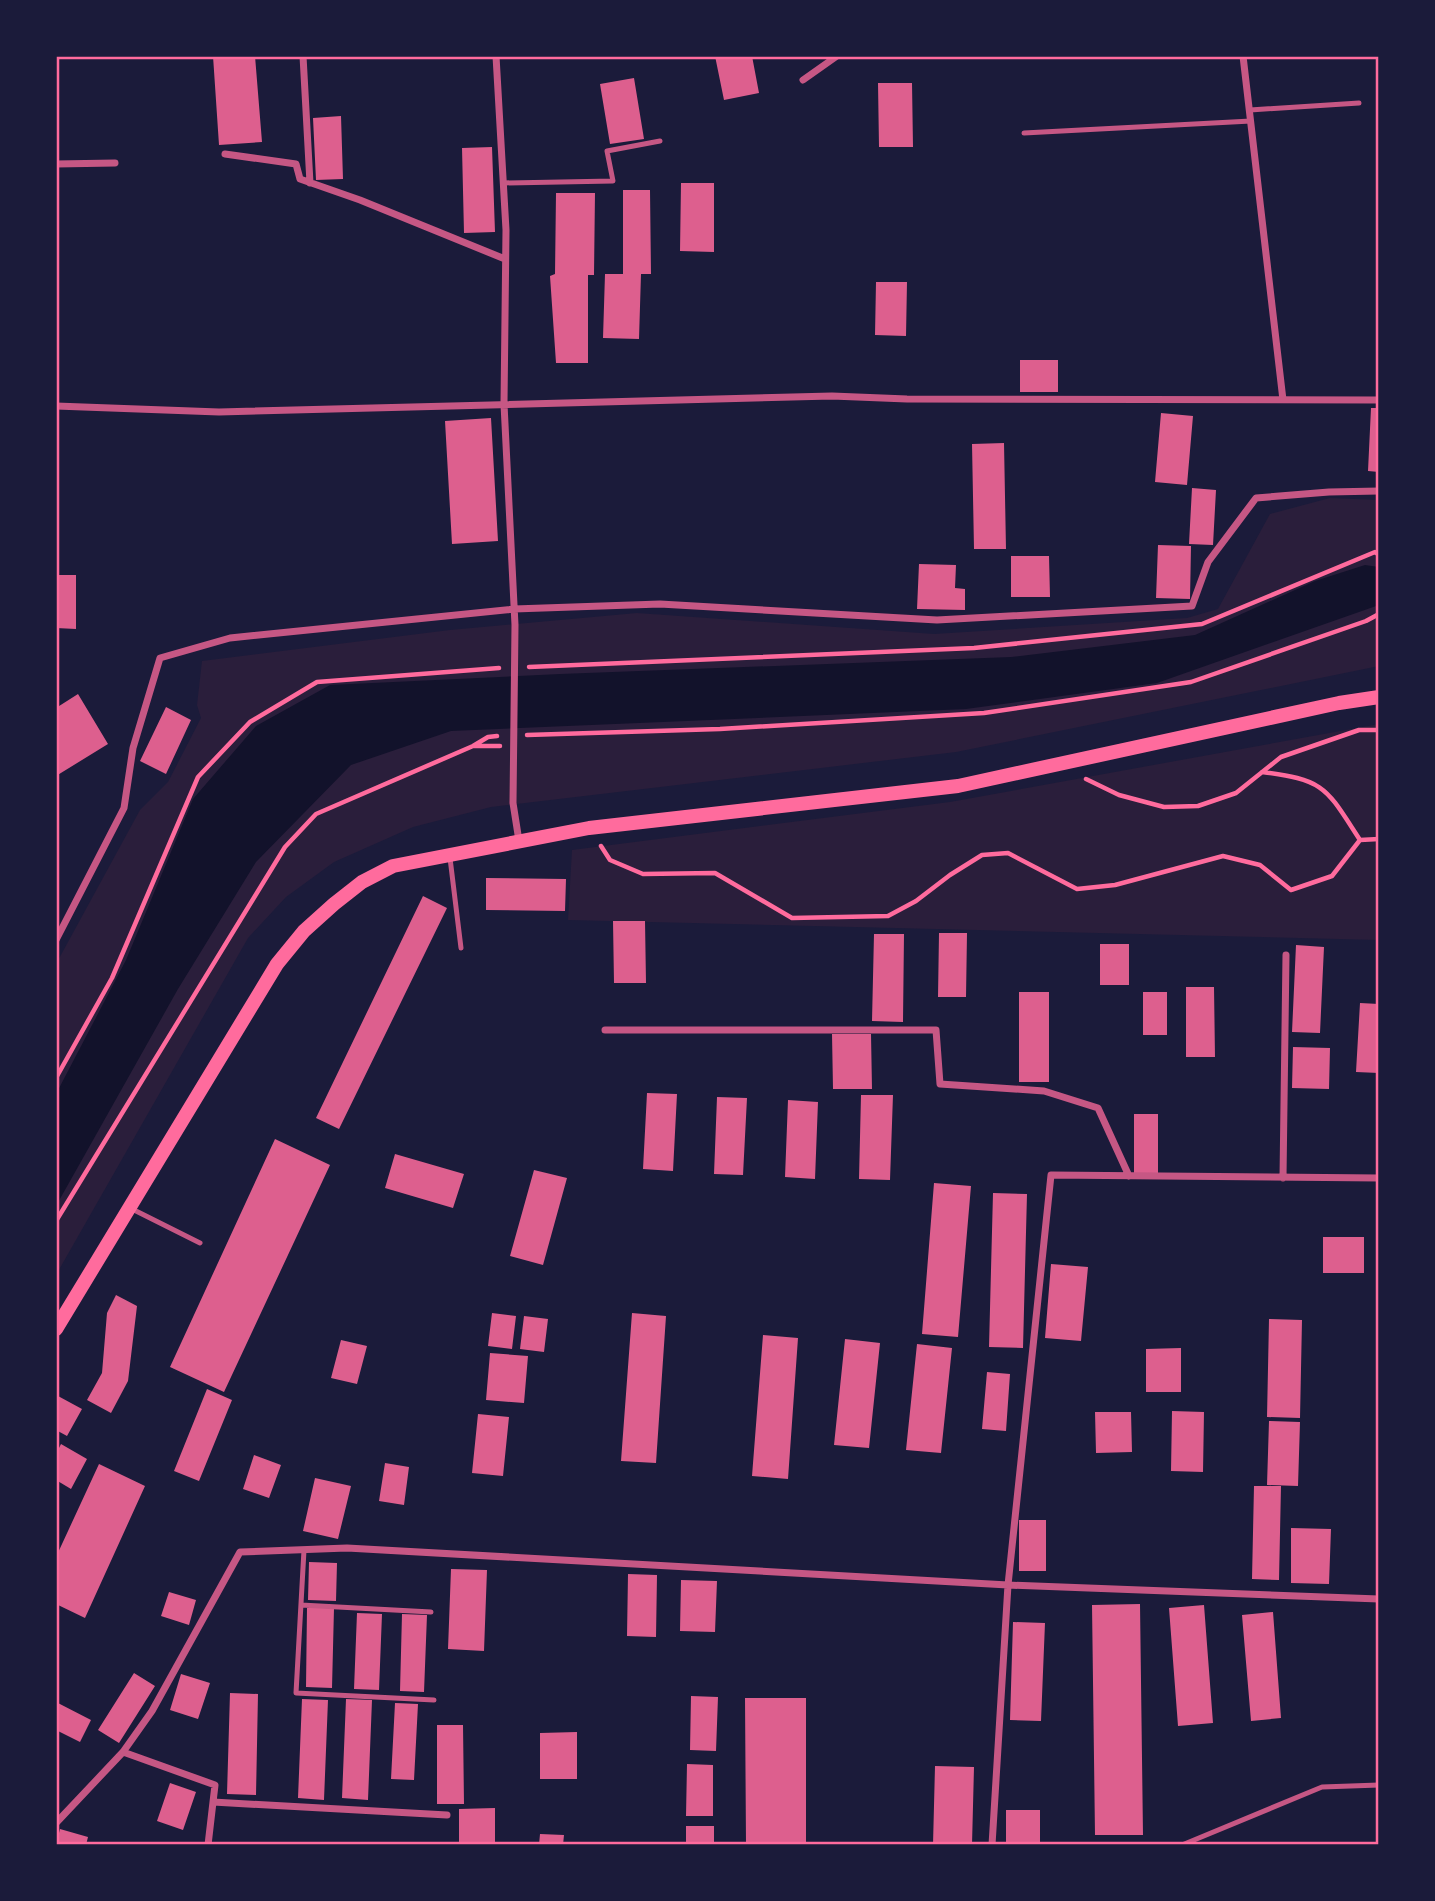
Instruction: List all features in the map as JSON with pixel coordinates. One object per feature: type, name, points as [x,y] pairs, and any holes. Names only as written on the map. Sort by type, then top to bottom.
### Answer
[{"type":"main road","points":[[58,1322],[277,964],[304,931],[362,882],[393,866],[589,828],[958,786],[1339,703],[1379,697]]},
{"type":"street","points":[[303,56],[310,183]]},
{"type":"street","points":[[496,56],[505,259],[504,404],[515,625],[513,803],[519,841]]},
{"type":"street","points":[[803,80],[837,56]]},
{"type":"street","points":[[1243,56],[1283,400]]},
{"type":"street","points":[[225,154],[296,164],[300,179],[360,200],[505,259]]},
{"type":"street","points":[[56,164],[115,163]]},
{"type":"street","points":[[56,406],[219,412],[832,396],[906,399],[1379,400]]},
{"type":"street","points":[[56,940],[124,808],[133,748],[160,658],[230,638],[514,609],[660,604],[937,620],[1192,606],[1208,562],[1256,498],[1379,491]]},
{"type":"street","points":[[1283,1178],[1286,956]]},
{"type":"street","points":[[604,1030],[936,1030],[940,1084],[1044,1091],[1098,1108],[1129,1176]]},
{"type":"street","points":[[992,1845],[1008,1585],[1051,1175],[1379,1178]]},
{"type":"street","points":[[56,1823],[123,1752],[152,1711],[240,1552],[348,1548],[1008,1585],[1379,1600]]},
{"type":"street","points":[[123,1752],[215,1785],[208,1845]]},
{"type":"street","points":[[213,1802],[447,1815]]},
{"type":"lane","points":[[1250,110],[1359,103]]},
{"type":"lane","points":[[1024,133],[1251,121]]},
{"type":"lane","points":[[503,183],[613,181],[607,151],[660,141]]},
{"type":"lane","points":[[450,855],[461,948]]},
{"type":"lane","points":[[129,1208],[200,1243]]},
{"type":"lane","points":[[304,1550],[296,1693],[434,1700]]},
{"type":"lane","points":[[301,1605],[431,1612]]},
{"type":"lane","points":[[1182,1845],[1322,1787],[1379,1784]]},
{"type":"path","points":[[526,667],[538,667]]},
{"type":"path","points":[[56,1078],[112,978],[198,776],[250,722],[317,682],[501,668]]},
{"type":"path","points":[[1084,778],[1119,795],[1164,807],[1198,806],[1236,793],[1281,757],[1359,730],[1379,730]]},
{"type":"path","points":[[473,746],[514,745]]},
{"type":"path","points":[[1262,772],[1318,784],[1333,799],[1360,840]]},
{"type":"path","points":[[589,828],[610,860],[643,874],[715,873],[792,918],[888,916],[916,901],[982,855],[1008,853],[1077,889],[1115,885],[1223,856],[1259,865],[1291,890],[1332,876],[1360,840],[1379,839]]},
{"type":"shaded area","points":[[1330,498],[1379,500],[1379,666],[956,752],[491,807],[413,827],[334,862],[286,897],[248,938],[56,1275],[56,964],[140,810],[168,782],[201,718],[197,705],[202,661],[450,630],[637,613],[934,634],[1187,618],[1218,609],[1270,514]]},
{"type":"shaded area","points":[[1365,565],[1379,567],[1379,605],[1157,683],[966,709],[451,731],[351,765],[256,862],[178,989],[56,1206],[56,1094],[126,960],[193,799],[256,726],[330,685],[1011,657],[1195,635],[1315,581]]},
{"type":"shaded area","points":[[1379,724],[1379,940],[568,920],[572,850],[950,802]]},
{"type":"building","points":[[213,56],[255,56],[262,142],[219,145]]},
{"type":"building","points":[[715,56],[752,56],[759,93],[724,100]]},
{"type":"building","points":[[634,78],[644,139],[610,144],[600,84]]},
{"type":"building","points":[[878,83],[912,83],[913,147],[879,147]]},
{"type":"building","points":[[341,116],[343,179],[316,180],[313,118]]},
{"type":"building","points":[[492,147],[495,232],[464,233],[462,148]]},
{"type":"building","points":[[681,183],[714,183],[714,252],[680,251]]},
{"type":"building","points":[[623,190],[650,190],[651,274],[641,274],[639,339],[603,338],[605,274],[623,274]]},
{"type":"building","points":[[556,193],[595,193],[594,275],[588,275],[588,363],[556,363],[550,276],[555,274]]},
{"type":"building","points":[[876,282],[907,282],[906,336],[875,335]]},
{"type":"building","points":[[1020,360],[1058,360],[1058,392],[1020,392]]},
{"type":"building","points":[[1371,408],[1379,408],[1379,472],[1368,471]]},
{"type":"building","points":[[1161,413],[1193,416],[1187,485],[1155,482]]},
{"type":"building","points":[[491,418],[498,541],[452,544],[445,421]]},
{"type":"building","points":[[1004,443],[1006,549],[974,549],[972,444]]},
{"type":"building","points":[[1192,488],[1216,490],[1213,545],[1189,544]]},
{"type":"building","points":[[1158,545],[1191,546],[1190,599],[1156,598]]},
{"type":"building","points":[[1011,556],[1049,556],[1050,597],[1011,597]]},
{"type":"building","points":[[919,564],[956,565],[955,588],[965,589],[965,610],[917,609]]},
{"type":"building","points":[[56,575],[76,575],[76,629],[56,628]]},
{"type":"building","points":[[78,694],[108,744],[56,776],[56,708]]},
{"type":"building","points":[[166,707],[191,720],[166,774],[140,761]]},
{"type":"building","points":[[486,878],[566,879],[565,911],[486,910]]},
{"type":"building","points":[[423,896],[447,908],[339,1129],[316,1118]]},
{"type":"building","points":[[613,921],[645,921],[646,983],[614,983]]},
{"type":"building","points":[[939,933],[967,933],[966,997],[938,997]]},
{"type":"building","points":[[874,934],[904,934],[903,1022],[872,1021]]},
{"type":"building","points":[[1100,944],[1129,944],[1129,985],[1100,985]]},
{"type":"building","points":[[1296,945],[1324,947],[1320,1033],[1292,1032]]},
{"type":"building","points":[[1186,987],[1214,987],[1215,1057],[1186,1057]]},
{"type":"building","points":[[1019,992],[1049,992],[1049,1082],[1019,1082]]},
{"type":"building","points":[[1143,992],[1167,992],[1167,1035],[1143,1035]]},
{"type":"building","points":[[1360,1003],[1379,1004],[1379,1073],[1356,1072]]},
{"type":"building","points":[[832,1034],[871,1034],[872,1089],[833,1089]]},
{"type":"building","points":[[1293,1047],[1330,1048],[1329,1089],[1292,1088]]},
{"type":"building","points":[[647,1093],[677,1094],[673,1171],[643,1169]]},
{"type":"building","points":[[861,1095],[893,1095],[890,1180],[859,1179]]},
{"type":"building","points":[[717,1097],[747,1098],[743,1175],[714,1174]]},
{"type":"building","points":[[788,1100],[818,1102],[815,1179],[785,1177]]},
{"type":"building","points":[[1134,1114],[1158,1114],[1158,1173],[1134,1173]]},
{"type":"building","points":[[275,1139],[330,1165],[224,1392],[170,1367]]},
{"type":"building","points":[[395,1154],[464,1174],[453,1208],[385,1188]]},
{"type":"building","points":[[534,1170],[567,1178],[543,1265],[510,1256]]},
{"type":"building","points":[[934,1183],[971,1186],[958,1337],[922,1334]]},
{"type":"building","points":[[993,1193],[1027,1194],[1023,1348],[989,1347]]},
{"type":"building","points":[[1323,1237],[1364,1237],[1364,1273],[1323,1273]]},
{"type":"building","points":[[1051,1264],[1088,1267],[1081,1341],[1045,1338]]},
{"type":"building","points":[[116,1295],[137,1306],[128,1381],[111,1413],[87,1400],[102,1373],[107,1313]]},
{"type":"building","points":[[492,1313],[516,1316],[512,1349],[488,1346]]},
{"type":"building","points":[[632,1313],[666,1316],[656,1463],[621,1461]]},
{"type":"building","points":[[524,1316],[548,1319],[544,1352],[520,1349]]},
{"type":"building","points":[[1269,1319],[1302,1320],[1300,1418],[1267,1417]]},
{"type":"building","points":[[763,1335],[798,1338],[788,1479],[752,1476]]},
{"type":"building","points":[[845,1339],[880,1343],[869,1448],[834,1445]]},
{"type":"building","points":[[341,1340],[367,1346],[357,1384],[331,1378]]},
{"type":"building","points":[[917,1344],[952,1348],[941,1453],[906,1450]]},
{"type":"building","points":[[1181,1348],[1181,1392],[1146,1392],[1146,1349]]},
{"type":"building","points":[[490,1353],[528,1356],[524,1403],[486,1400]]},
{"type":"building","points":[[987,1372],[1010,1374],[1006,1431],[982,1429]]},
{"type":"building","points":[[207,1389],[232,1400],[199,1481],[174,1471]]},
{"type":"building","points":[[58,1396],[82,1409],[67,1436],[56,1430]]},
{"type":"building","points":[[1172,1411],[1204,1412],[1203,1472],[1171,1471]]},
{"type":"building","points":[[1095,1412],[1131,1412],[1132,1452],[1096,1453]]},
{"type":"building","points":[[478,1414],[509,1417],[503,1476],[472,1473]]},
{"type":"building","points":[[1269,1421],[1300,1422],[1298,1486],[1267,1485]]},
{"type":"building","points":[[61,1444],[87,1459],[71,1489],[56,1480],[56,1454]]},
{"type":"building","points":[[254,1455],[281,1465],[269,1498],[243,1489]]},
{"type":"building","points":[[385,1463],[409,1467],[404,1505],[379,1501]]},
{"type":"building","points":[[99,1464],[145,1486],[85,1618],[56,1604],[56,1557]]},
{"type":"building","points":[[315,1478],[351,1486],[338,1539],[303,1531]]},
{"type":"building","points":[[1254,1486],[1281,1486],[1279,1580],[1252,1579]]},
{"type":"building","points":[[1019,1520],[1046,1520],[1046,1571],[1019,1571]]},
{"type":"building","points":[[1291,1528],[1331,1529],[1329,1584],[1291,1583]]},
{"type":"building","points":[[309,1562],[337,1563],[336,1601],[308,1600]]},
{"type":"building","points":[[451,1569],[487,1570],[484,1651],[448,1649]]},
{"type":"building","points":[[628,1574],[657,1575],[656,1637],[627,1636]]},
{"type":"building","points":[[681,1580],[717,1581],[715,1632],[680,1631]]},
{"type":"building","points":[[169,1592],[196,1600],[189,1625],[161,1616]]},
{"type":"building","points":[[1140,1604],[1143,1835],[1095,1835],[1092,1605]]},
{"type":"building","points":[[1204,1605],[1213,1723],[1178,1726],[1169,1608]]},
{"type":"building","points":[[307,1608],[334,1608],[332,1688],[306,1687]]},
{"type":"building","points":[[1273,1612],[1281,1718],[1251,1721],[1242,1615]]},
{"type":"building","points":[[357,1613],[382,1614],[379,1690],[354,1689]]},
{"type":"building","points":[[402,1614],[427,1615],[424,1692],[400,1691]]},
{"type":"building","points":[[1013,1622],[1045,1623],[1041,1721],[1010,1720]]},
{"type":"building","points":[[134,1673],[155,1686],[119,1743],[98,1730]]},
{"type":"building","points":[[181,1674],[210,1683],[198,1719],[170,1710]]},
{"type":"building","points":[[230,1693],[258,1694],[256,1795],[227,1794]]},
{"type":"building","points":[[691,1696],[718,1697],[716,1751],[690,1750]]},
{"type":"building","points":[[745,1698],[806,1698],[806,1845],[746,1845]]},
{"type":"building","points":[[302,1699],[328,1700],[324,1800],[298,1798]]},
{"type":"building","points":[[346,1699],[372,1700],[368,1800],[342,1798]]},
{"type":"building","points":[[56,1702],[91,1720],[80,1742],[56,1730]]},
{"type":"building","points":[[395,1703],[418,1704],[414,1780],[391,1779]]},
{"type":"building","points":[[437,1725],[463,1725],[464,1804],[437,1804]]},
{"type":"building","points":[[577,1732],[577,1779],[540,1779],[540,1733]]},
{"type":"building","points":[[687,1764],[713,1765],[713,1816],[686,1816]]},
{"type":"building","points":[[935,1766],[974,1767],[972,1845],[933,1845]]},
{"type":"building","points":[[170,1783],[196,1792],[183,1830],[157,1821]]},
{"type":"building","points":[[495,1808],[495,1845],[459,1845],[459,1809]]},
{"type":"building","points":[[1006,1810],[1040,1810],[1040,1845],[1006,1845]]},
{"type":"building","points":[[686,1826],[714,1826],[714,1845],[686,1845]]},
{"type":"building","points":[[60,1829],[88,1837],[86,1845],[56,1845]]},
{"type":"building","points":[[540,1834],[564,1835],[563,1845],[539,1845]]}]
